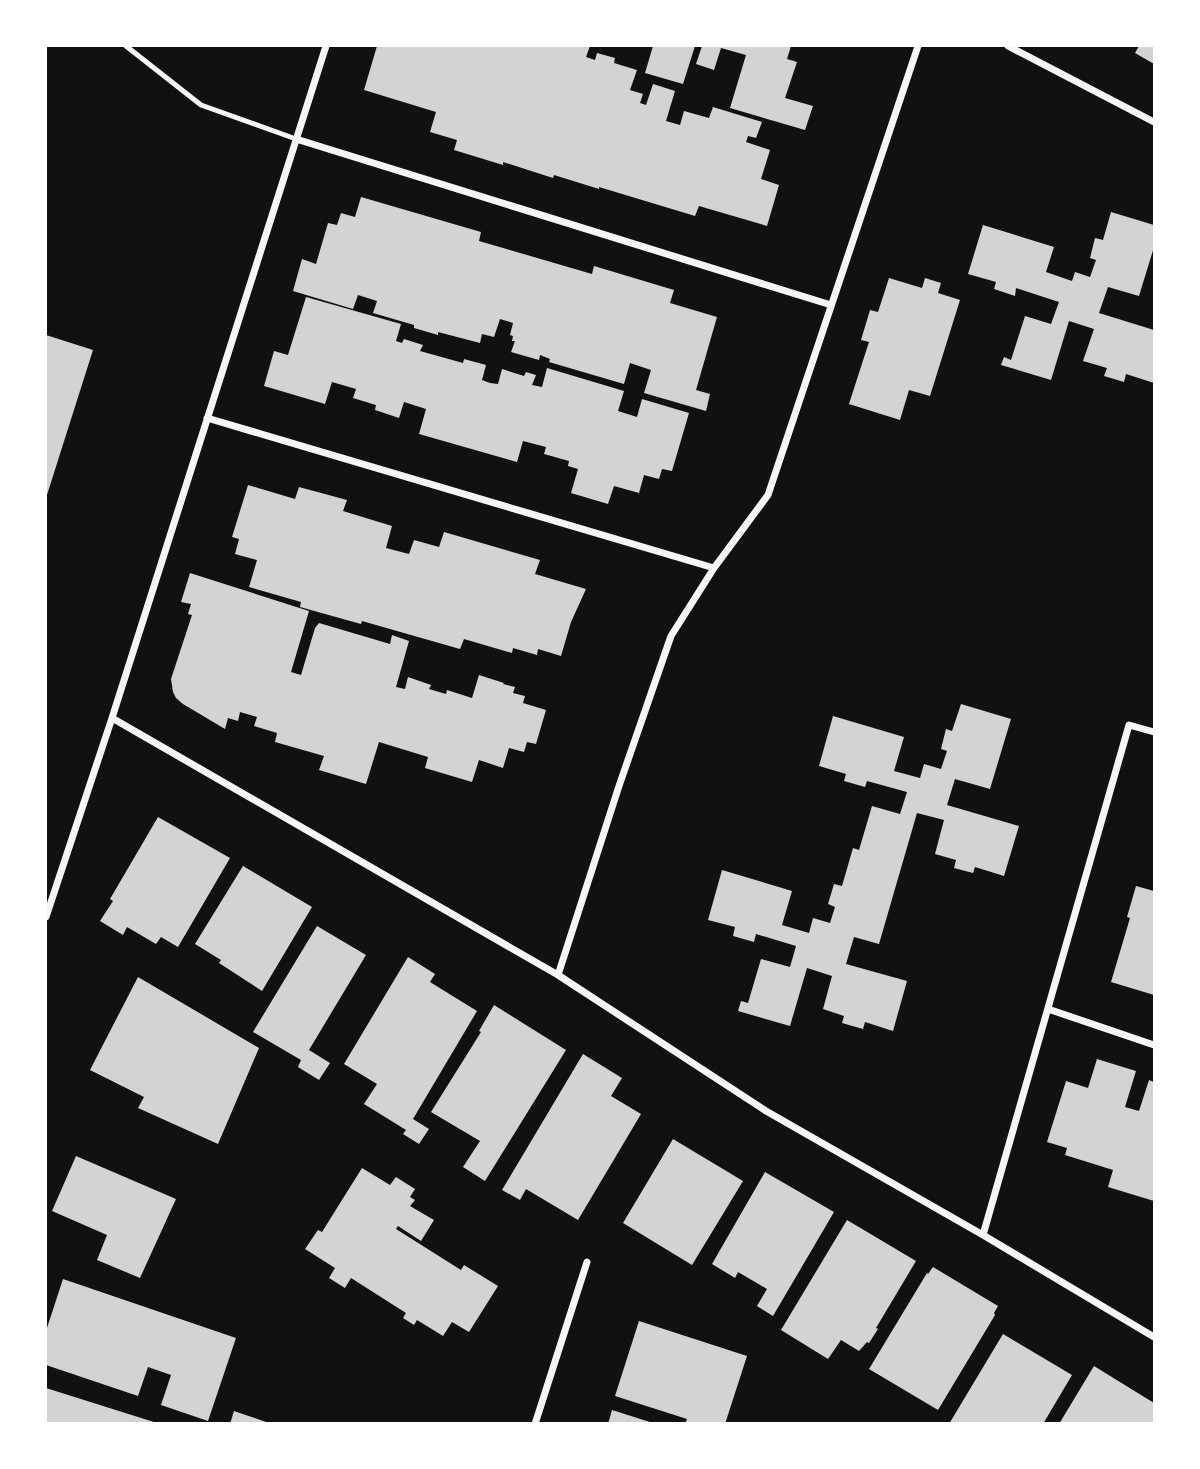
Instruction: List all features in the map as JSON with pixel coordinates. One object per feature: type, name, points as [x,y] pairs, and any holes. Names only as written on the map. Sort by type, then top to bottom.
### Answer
[{"type":"street","points":[[46,917],[326,46]]},
{"type":"street","points":[[558,975],[671,636],[714,568],[768,495],[918,46]]},
{"type":"street","points":[[1008,46],[1154,121]]},
{"type":"street","points":[[296,139],[831,305]]},
{"type":"street","points":[[207,418],[714,568]]},
{"type":"street","points":[[112,718],[558,975],[766,1111],[1154,1337]]},
{"type":"street","points":[[983,1235],[1129,724],[1154,732]]},
{"type":"street","points":[[1048,1009],[1154,1045]]},
{"type":"street","points":[[535,1423],[587,1262]]},
{"type":"lane","points":[[125,46],[201,105],[296,139]]},
{"type":"building","points":[[377,46],[590,46],[586,57],[595,60],[597,53],[615,58],[614,63],[637,70],[630,90],[643,94],[640,103],[646,105],[653,84],[675,91],[666,121],[680,125],[684,111],[709,118],[713,107],[762,122],[756,138],[748,136],[746,142],[770,150],[761,179],[779,185],[767,226],[699,206],[695,216],[599,187],[554,175],[553,178],[454,150],[457,140],[430,132],[436,112],[364,90]]},
{"type":"building","points":[[653,46],[695,46],[683,84],[645,73]]},
{"type":"building","points":[[702,46],[791,46],[787,59],[797,62],[785,98],[813,106],[805,130],[730,108],[746,55],[721,48],[714,70],[696,64]]},
{"type":"building","points":[[1139,46],[1154,46],[1154,64],[1135,53]]},
{"type":"building","points":[[361,197],[481,232],[479,241],[592,274],[594,266],[674,290],[670,303],[717,317],[696,390],[710,394],[706,411],[644,393],[651,370],[630,363],[624,384],[549,362],[550,359],[540,355],[539,360],[511,352],[515,341],[512,341],[513,336],[510,335],[513,323],[500,319],[494,337],[482,334],[480,343],[438,332],[438,335],[373,313],[377,301],[358,295],[353,309],[293,291],[302,259],[316,264],[328,223],[337,225],[341,213],[355,217]]},
{"type":"building","points":[[1111,212],[1154,225],[1154,247],[1139,296],[1108,287],[1099,313],[1154,330],[1154,383],[1126,374],[1124,382],[1104,376],[1107,368],[1083,361],[1094,329],[1069,321],[1051,380],[1001,365],[1004,357],[1011,360],[1025,316],[1051,324],[1059,302],[1016,288],[1015,296],[994,289],[996,282],[968,274],[983,225],[1054,247],[1046,272],[1072,281],[1075,272],[1090,277],[1096,260],[1090,258],[1095,238],[1103,240]]},
{"type":"building","points":[[889,278],[922,288],[925,278],[941,283],[938,293],[960,300],[930,396],[909,390],[900,420],[849,404],[869,342],[861,340],[870,310],[878,312]]},
{"type":"building","points":[[306,297],[401,324],[396,341],[402,343],[404,339],[423,345],[420,351],[463,363],[464,359],[486,365],[482,380],[490,383],[498,384],[502,369],[524,376],[526,372],[536,375],[532,385],[542,387],[547,368],[624,391],[618,411],[637,417],[642,399],[689,413],[672,471],[662,469],[659,479],[644,475],[639,493],[614,486],[608,504],[571,493],[578,469],[568,466],[569,461],[544,454],[546,447],[523,441],[517,462],[419,434],[426,409],[404,402],[399,418],[375,410],[376,405],[353,398],[356,389],[332,382],[325,404],[264,386],[274,351],[288,355]]},
{"type":"building","points":[[46,335],[93,350],[46,498]]},
{"type":"building","points":[[248,485],[295,499],[299,487],[347,500],[343,511],[392,526],[386,548],[409,554],[414,540],[439,547],[444,532],[540,560],[535,574],[586,589],[571,622],[561,656],[538,649],[537,655],[513,648],[512,653],[464,639],[460,649],[362,621],[361,624],[300,607],[301,602],[249,587],[257,560],[235,554],[239,539],[232,537]]},
{"type":"building","points":[[190,573],[309,611],[291,672],[301,675],[315,628],[319,623],[390,644],[392,635],[409,641],[396,687],[405,689],[408,677],[431,685],[429,689],[446,694],[447,690],[472,698],[479,675],[515,687],[513,693],[525,696],[523,703],[546,710],[536,744],[527,742],[524,752],[509,748],[503,768],[479,760],[472,782],[425,768],[428,757],[379,742],[366,784],[319,770],[324,756],[275,742],[277,733],[254,726],[257,717],[240,712],[238,721],[228,718],[225,729],[183,704],[173,692],[171,679],[192,615],[188,614],[191,604],[181,602]]},
{"type":"building","points":[[961,704],[1011,719],[990,789],[955,779],[947,805],[1019,826],[1004,876],[975,867],[973,873],[954,868],[956,860],[935,854],[944,820],[917,813],[879,944],[854,937],[846,964],[907,981],[893,1031],[865,1022],[863,1029],[842,1023],[844,1016],[823,1009],[832,976],[807,968],[790,1026],[738,1011],[741,1001],[748,1003],[761,959],[790,967],[796,946],[756,934],[754,942],[733,936],[735,927],[708,920],[722,870],[792,891],[782,925],[809,933],[813,918],[830,923],[835,907],[828,904],[834,884],[842,886],[853,848],[859,850],[872,806],[900,814],[907,792],[867,781],[865,787],[844,781],[846,774],[819,766],[833,716],[904,737],[894,771],[920,778],[924,764],[941,769],[947,751],[941,749],[946,729],[952,731]]},
{"type":"building","points":[[158,817],[230,858],[178,947],[161,937],[156,944],[127,927],[123,935],[100,921]]},
{"type":"building","points":[[243,866],[312,907],[262,991],[195,944]]},
{"type":"building","points":[[1136,886],[1154,891],[1154,995],[1111,982],[1130,918],[1127,917]]},
{"type":"building","points":[[317,926],[366,955],[309,1050],[330,1063],[319,1080],[298,1067],[301,1060],[253,1032]]},
{"type":"building","points":[[408,957],[435,974],[430,982],[477,1011],[413,1119],[429,1129],[419,1144],[403,1134],[406,1130],[364,1104],[377,1084],[344,1064]]},
{"type":"building","points":[[138,977],[259,1048],[218,1144],[138,1108],[144,1097],[90,1070]]},
{"type":"building","points":[[494,1005],[566,1050],[485,1181],[463,1167],[480,1141],[431,1112],[481,1032],[479,1031]]},
{"type":"building","points":[[583,1054],[622,1078],[611,1096],[641,1114],[578,1220],[526,1189],[520,1200],[502,1190]]},
{"type":"building","points":[[1097,1059],[1136,1071],[1125,1107],[1139,1111],[1149,1080],[1154,1082],[1154,1201],[1108,1187],[1113,1170],[1065,1155],[1067,1148],[1047,1142],[1066,1081],[1088,1088]]},
{"type":"building","points":[[673,1139],[743,1181],[692,1265],[623,1223]]},
{"type":"building","points":[[76,1156],[176,1199],[140,1278],[97,1260],[107,1235],[52,1211]]},
{"type":"building","points":[[362,1168],[390,1185],[396,1177],[415,1189],[410,1197],[415,1200],[410,1206],[434,1220],[421,1241],[398,1226],[396,1229],[461,1270],[464,1265],[498,1286],[469,1332],[452,1322],[443,1336],[417,1320],[414,1325],[403,1318],[406,1313],[351,1278],[345,1288],[329,1278],[335,1268],[305,1249],[318,1230],[322,1232]]},
{"type":"building","points":[[765,1172],[834,1212],[773,1316],[757,1306],[767,1289],[738,1272],[735,1278],[712,1264]]},
{"type":"building","points":[[847,1220],[916,1261],[869,1343],[859,1351],[841,1340],[828,1359],[781,1330]]},
{"type":"building","points":[[933,1267],[998,1306],[938,1410],[869,1369]]},
{"type":"building","points":[[63,1279],[236,1338],[208,1421],[161,1405],[171,1375],[148,1367],[138,1396],[46,1365],[46,1331]]},
{"type":"building","points":[[639,1321],[747,1356],[725,1424],[685,1424],[687,1419],[615,1396]]},
{"type":"building","points":[[1003,1334],[1072,1375],[1043,1424],[949,1424]]},
{"type":"building","points":[[1094,1366],[1154,1403],[1154,1424],[1059,1424]]},
{"type":"building","points":[[46,1388],[157,1423],[46,1424]]},
{"type":"building","points":[[612,1410],[653,1423],[653,1424],[608,1424]]},
{"type":"building","points":[[234,1411],[269,1423],[269,1424],[230,1424]]}]
